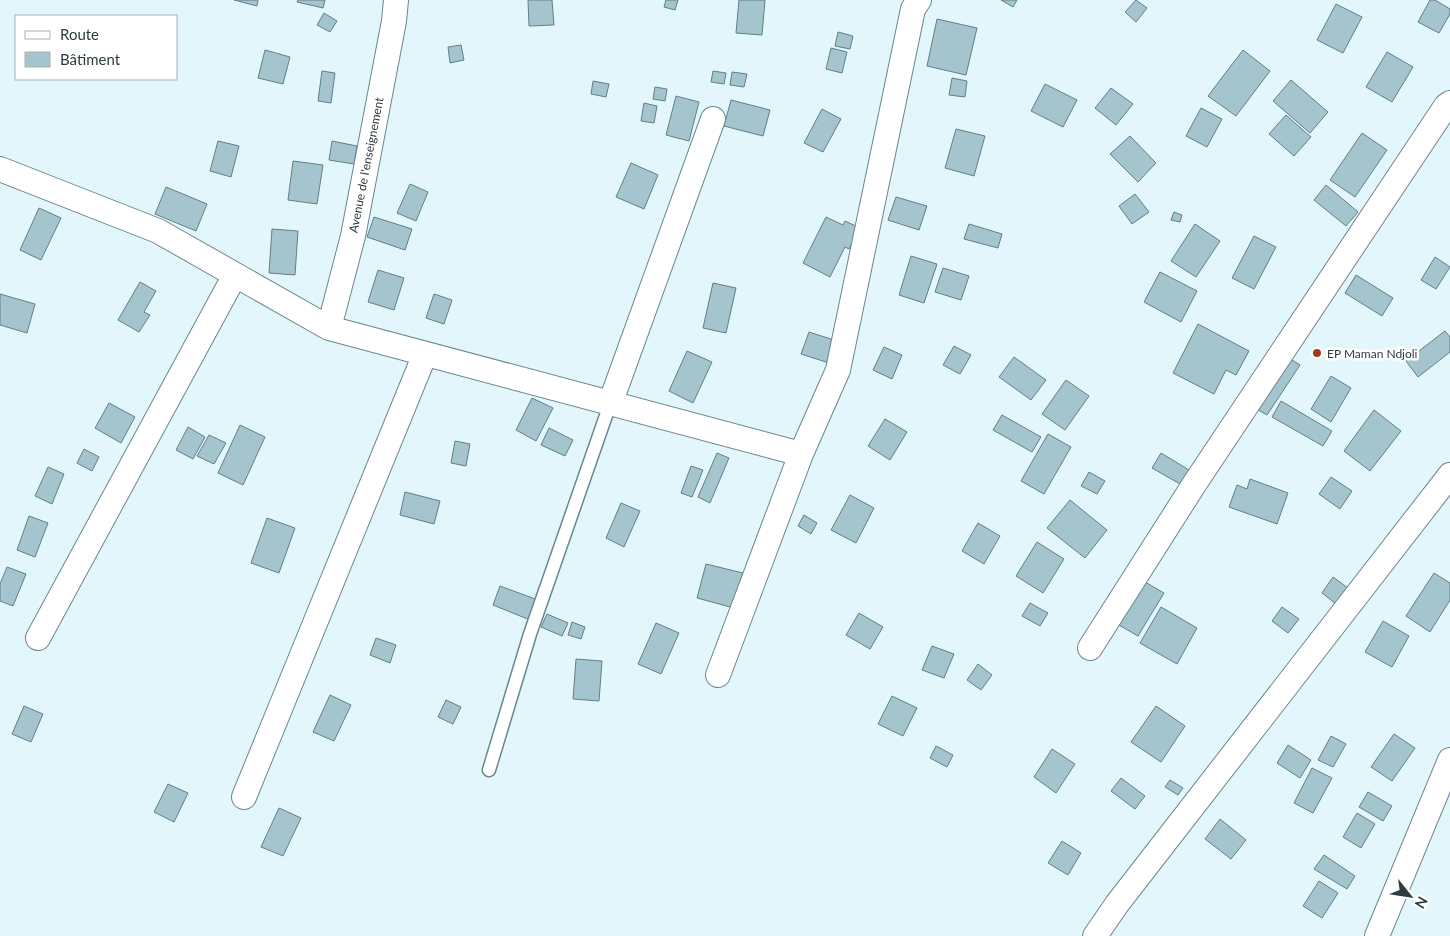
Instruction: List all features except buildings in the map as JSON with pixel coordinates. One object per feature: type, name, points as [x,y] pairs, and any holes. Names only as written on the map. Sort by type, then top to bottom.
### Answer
[{"type":"street","name":"Avenue de l'enseignement","points":[[329,328],[353,236],[394,21],[396,0]]},
{"type":"street","points":[[718,675],[801,454],[838,370],[913,8],[919,0]]},
{"type":"street","points":[[1090,648],[1200,475],[1450,102]]},
{"type":"street","points":[[610,404],[713,119]]},
{"type":"street","points":[[0,169],[158,231],[329,328],[801,454]]},
{"type":"street","points":[[38,638],[235,275]]},
{"type":"street","points":[[244,797],[425,354]]},
{"type":"street","points":[[1095,936],[1123,896],[1450,474]]},
{"type":"street","points":[[1376,936],[1450,760]]},
{"type":"lane","points":[[489,770],[530,634],[610,404]]},
{"type":"place","name":"EP Maman Ndjoli","points":[[1317,353]]}]
